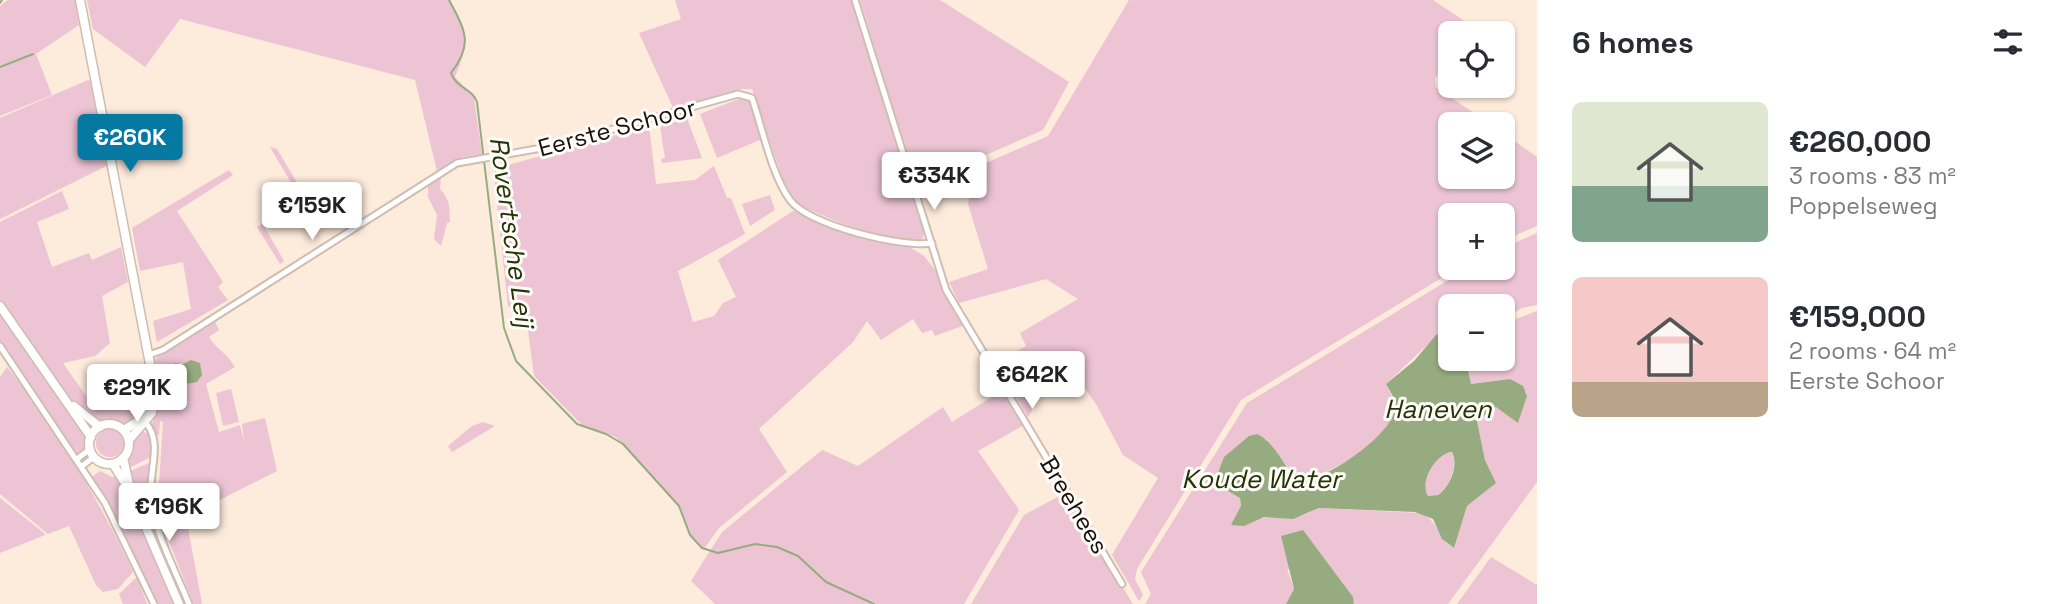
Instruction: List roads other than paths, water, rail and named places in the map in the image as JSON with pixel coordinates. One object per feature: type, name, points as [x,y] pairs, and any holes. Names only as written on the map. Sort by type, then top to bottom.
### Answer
[{"type":"main road","points":[[80,0],[155,396],[154,409],[146,423],[129,440]]},
{"type":"main road","points":[[0,306],[91,437],[92,453],[102,462],[113,464],[123,458],[128,450],[129,440],[124,430],[112,425],[100,427],[91,437]]},
{"type":"main road","points":[[58,388],[83,416],[100,427]]},
{"type":"main road","points":[[124,430],[143,418],[155,396]]},
{"type":"main road","points":[[123,458],[131,493]]},
{"type":"main road","points":[[113,464],[131,493],[179,604]]},
{"type":"street","name":"Breehees","points":[[855,0],[955,310],[1122,584]]},
{"type":"street","name":"Eerste Schoor","points":[[149,355],[320,253],[446,168],[481,157],[553,146],[744,94],[752,99],[784,189],[798,208],[836,225],[880,237],[909,244],[932,243]]},
{"type":"street","points":[[0,346],[78,459],[116,524],[154,604]]},
{"type":"street","points":[[146,423],[155,439],[152,498],[161,534],[189,604]]},
{"type":"street","points":[[78,459],[92,453]]},
{"type":"street","points":[[82,466],[92,453]]},
{"type":"water","name":"Haneven","points":[[1438,334],[1438,371],[1468,371],[1471,384],[1510,379],[1523,386],[1527,396],[1518,423],[1496,407],[1477,421],[1485,460],[1496,483],[1467,506],[1454,548],[1442,539],[1433,519],[1415,512],[1319,508],[1293,519],[1264,517],[1244,526],[1231,525],[1241,506],[1240,498],[1214,483],[1224,457],[1249,436],[1257,434],[1269,442],[1298,483],[1325,473],[1358,453],[1386,427],[1394,414],[1396,402],[1386,384],[1414,361]],"holes":[[[1452,452],[1454,464],[1446,487],[1438,495],[1428,496],[1427,476],[1435,463],[1440,457]]]},
{"type":"water","points":[[191,360],[200,363],[202,375],[197,382],[184,382],[175,376],[171,368],[175,363],[181,365]]},
{"type":"water","points":[[1303,530],[1353,597],[1354,604],[1286,604],[1294,589],[1281,536]]},
{"type":"waterway","name":"Rovertsche Leij","points":[[449,0],[465,37],[463,54],[451,73],[477,102],[504,328],[516,361],[577,424],[606,434],[623,444],[679,506],[690,535],[702,548],[718,553],[755,544],[777,547],[798,556],[826,582],[874,604]]},
{"type":"waterway","points":[[0,67],[33,54]]},
{"type":"water label","name":"Koude Water","points":[[1261,479]]}]
